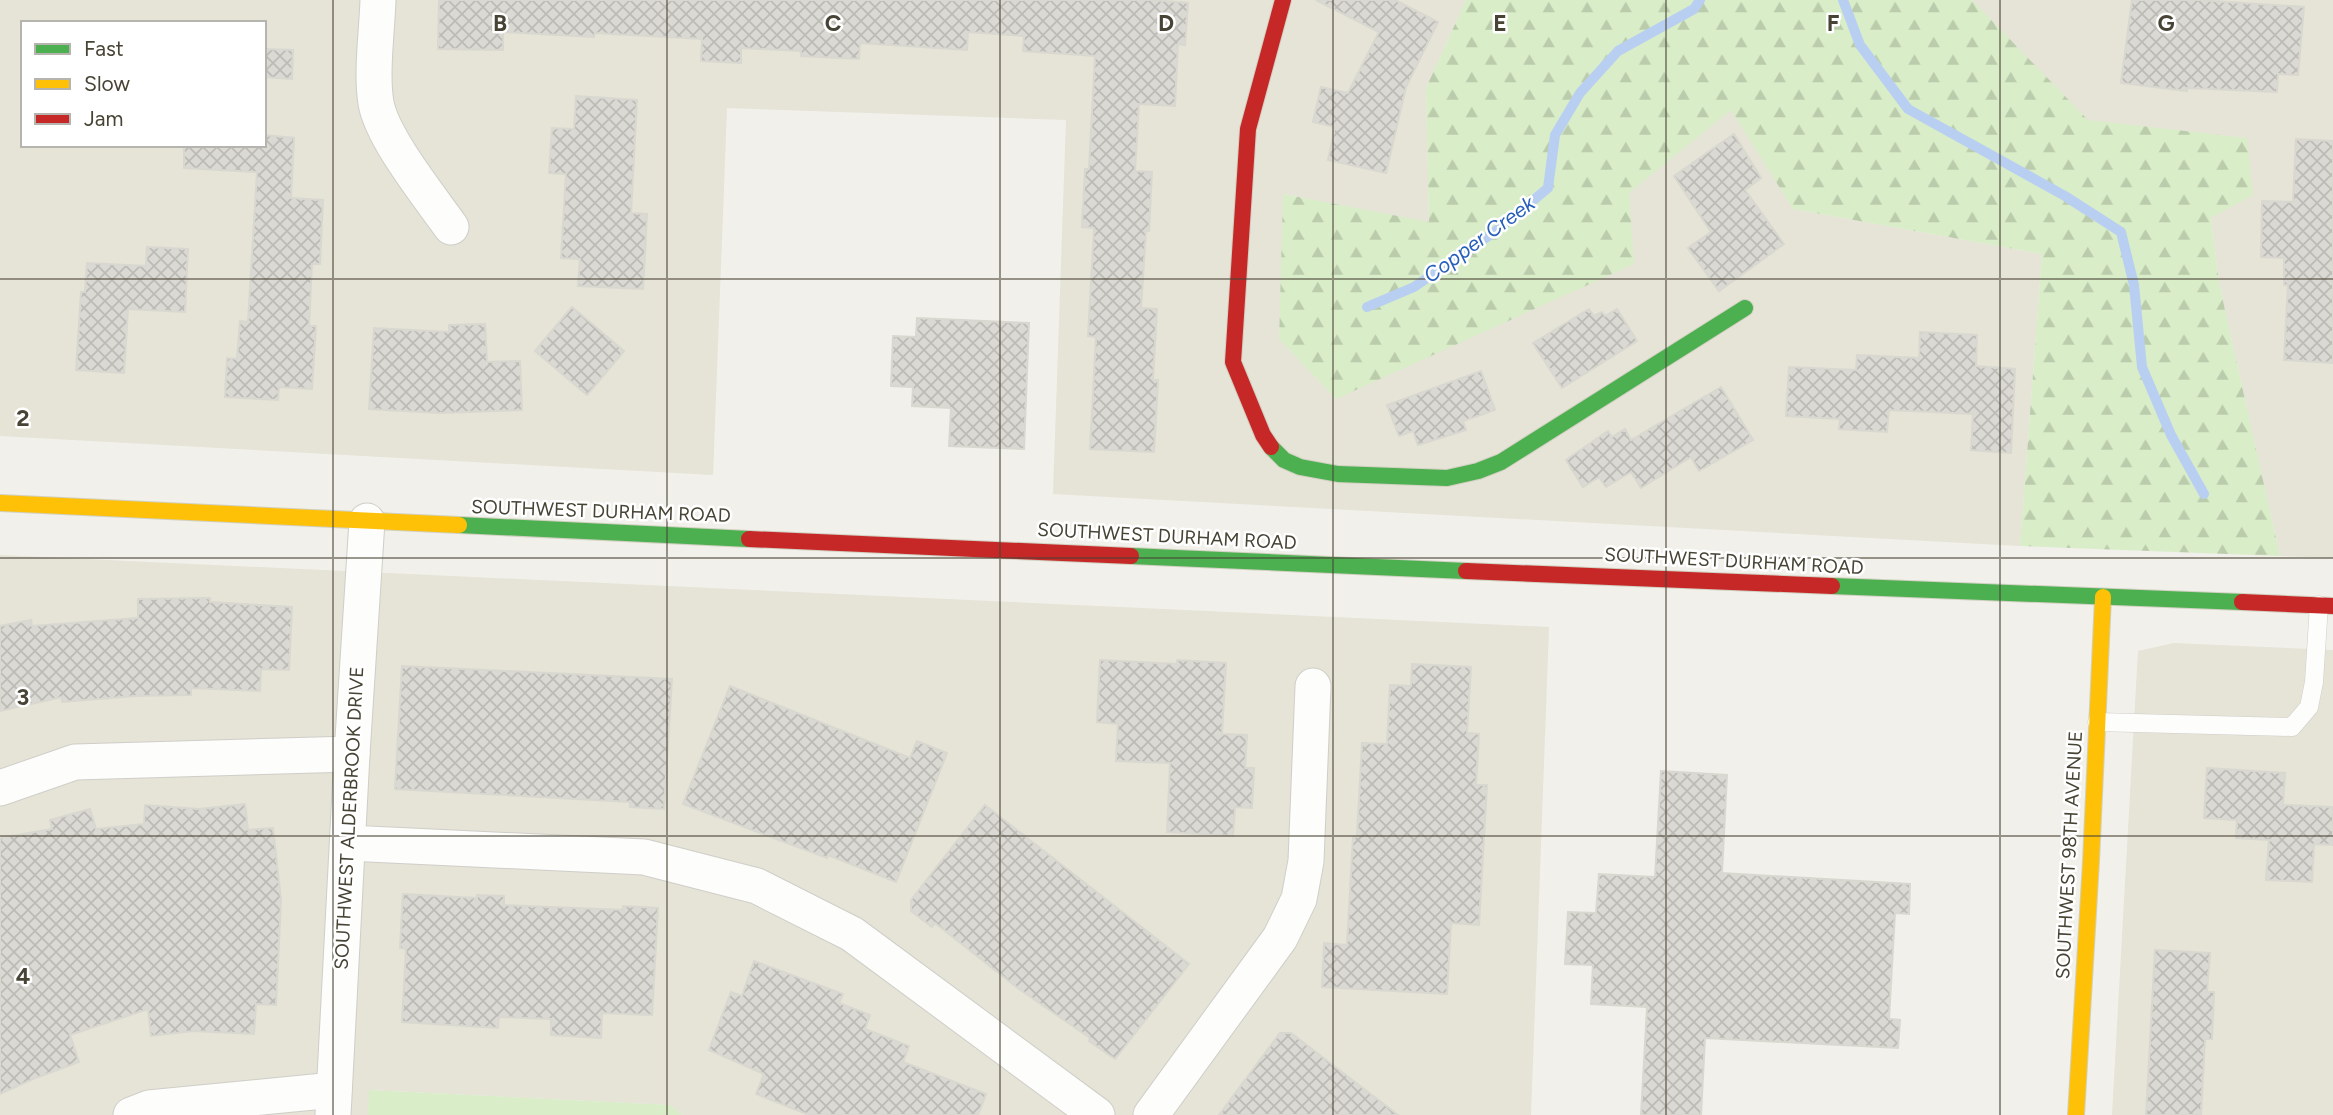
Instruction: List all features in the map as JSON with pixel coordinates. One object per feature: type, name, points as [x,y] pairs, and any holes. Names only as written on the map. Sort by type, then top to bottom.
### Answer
[{"type":"main road","points":[[1283,0],[1248,129],[1233,362],[1263,435],[1284,460],[1315,470],[1434,478],[1470,474],[1501,462],[1745,308]]},
{"type":"main road","name":"SOUTHWEST DURHAM ROAD","points":[[0,503],[367,522],[2326,606]]},
{"type":"main road","name":"SOUTHWEST 98TH AVENUE","points":[[2076,1115],[2103,597]]},
{"type":"street","points":[[378,0],[375,88],[381,121],[451,227]]},
{"type":"street","name":"SOUTHWEST ALDERBROOK DRIVE","points":[[334,1102],[367,522]]},
{"type":"street","points":[[1150,1115],[1280,938],[1299,899],[1306,861],[1313,686]]},
{"type":"street","points":[[0,788],[75,762],[352,754]]},
{"type":"street","points":[[348,843],[644,857],[757,886],[852,934],[1097,1115]]},
{"type":"street","points":[[131,1115],[149,1108],[334,1102]]},
{"type":"lane","points":[[2097,722],[2292,727],[2309,707],[2326,606]]},
{"type":"shaded area","points":[[0,0],[1466,0],[1426,88],[1429,223],[1284,194],[1279,339],[1336,399],[1629,193],[1731,109],[1793,209],[2042,254],[2020,546],[1053,494],[1066,120],[727,108],[713,475],[0,436]]},
{"type":"shaded area","points":[[1972,0],[2333,0],[2333,558],[2280,556],[2219,283],[2211,218],[2247,138],[2088,121]]},
{"type":"shaded area","points":[[0,555],[1549,627],[1531,1115],[683,1115],[670,1105],[370,1090],[368,1115],[0,1115]]},
{"type":"shaded area","points":[[2174,643],[2333,650],[2333,1115],[2112,1115],[2138,651]]},
{"type":"green space","points":[[1466,0],[1972,0],[2088,120],[2247,138],[2253,195],[2211,218],[2219,283],[2280,556],[2020,546],[2042,254],[1793,209],[1731,110],[1629,193],[1634,264],[1336,399],[1279,339],[1283,194],[1429,222],[1426,88]]},
{"type":"green space","points":[[369,1090],[670,1105],[683,1115],[368,1115]]},
{"type":"building","points":[[439,0],[1152,0],[1188,3],[1185,45],[1178,44],[1175,106],[1139,104],[1135,171],[1152,172],[1141,308],[1157,309],[1153,380],[1158,380],[1154,452],[1090,449],[1096,337],[1088,336],[1094,228],[1082,227],[1085,169],[1089,169],[1095,56],[1023,51],[1024,36],[968,32],[967,50],[860,43],[859,59],[801,56],[801,51],[741,48],[741,63],[701,61],[702,39],[595,33],[594,37],[503,32],[503,50],[438,49]]},
{"type":"building","points":[[1316,0],[1395,0],[1438,22],[1406,87],[1386,173],[1328,160],[1335,127],[1313,122],[1321,87],[1348,93],[1379,32]]},
{"type":"building","points":[[2132,0],[2198,0],[2304,7],[2298,75],[2278,74],[2277,92],[2187,88],[2187,91],[2121,83]]},
{"type":"building","points":[[266,49],[293,50],[292,79],[266,77]]},
{"type":"building","points":[[576,96],[637,100],[631,213],[647,214],[643,289],[578,286],[580,259],[561,258],[566,174],[549,173],[552,128],[574,129]]},
{"type":"building","points":[[1734,134],[1761,178],[1745,190],[1784,244],[1719,291],[1688,248],[1711,232],[1674,176]]},
{"type":"building","points":[[266,135],[294,138],[291,198],[323,200],[320,264],[312,264],[309,326],[316,326],[312,389],[279,387],[278,400],[225,397],[227,358],[237,359],[240,321],[248,322],[257,172],[184,168],[184,147],[266,147]]},
{"type":"building","points":[[2296,139],[2333,141],[2333,363],[2284,360],[2288,285],[2284,285],[2284,258],[2261,257],[2262,201],[2293,202]]},
{"type":"building","points":[[147,247],[188,249],[185,312],[128,309],[124,373],[76,370],[81,292],[85,292],[87,263],[146,266]]},
{"type":"building","points":[[572,307],[624,351],[587,395],[535,351]]},
{"type":"building","points":[[1589,309],[1594,316],[1602,312],[1605,316],[1617,309],[1637,341],[1562,388],[1533,343]]},
{"type":"building","points":[[917,318],[1029,323],[1024,449],[949,446],[951,408],[912,406],[913,387],[891,386],[893,336],[916,337]]},
{"type":"building","points":[[485,324],[487,362],[520,361],[522,410],[439,413],[369,409],[374,328],[449,332],[449,325]]},
{"type":"building","points":[[1920,332],[1977,335],[1976,366],[2015,369],[2011,453],[1971,450],[1973,414],[1889,410],[1887,432],[1839,429],[1840,419],[1786,416],[1789,367],[1856,370],[1857,355],[1919,358]]},
{"type":"building","points":[[1481,371],[1495,410],[1463,421],[1466,430],[1418,445],[1413,431],[1399,436],[1387,405]]},
{"type":"building","points":[[1721,387],[1753,440],[1699,471],[1691,457],[1641,488],[1631,472],[1606,487],[1599,477],[1583,487],[1566,460],[1608,431],[1612,437],[1625,429],[1631,440]]},
{"type":"building","points":[[210,598],[210,602],[292,607],[289,670],[261,669],[260,691],[191,688],[191,695],[62,702],[62,697],[0,711],[0,626],[31,620],[32,626],[138,618],[138,599]]},
{"type":"building","points":[[1100,660],[1177,664],[1177,660],[1226,663],[1222,734],[1247,735],[1245,768],[1254,768],[1252,808],[1235,807],[1233,836],[1167,832],[1170,763],[1116,761],[1118,724],[1097,722]]},
{"type":"building","points":[[1412,664],[1471,667],[1467,733],[1479,734],[1476,785],[1487,785],[1479,925],[1451,923],[1447,994],[1322,987],[1324,943],[1347,945],[1362,743],[1387,744],[1390,685],[1411,686]]},
{"type":"building","points":[[402,666],[672,679],[664,809],[630,807],[630,802],[395,789]]},
{"type":"building","points":[[730,686],[910,758],[917,741],[947,753],[896,882],[683,804]]},
{"type":"building","points":[[2207,768],[2285,773],[2283,805],[2333,807],[2333,845],[2314,844],[2312,882],[2266,880],[2269,840],[2236,838],[2237,820],[2204,818]]},
{"type":"building","points":[[1661,771],[1727,775],[1722,873],[1910,884],[1909,914],[1895,913],[1889,1019],[1900,1020],[1898,1048],[1705,1038],[1701,1115],[1641,1115],[1647,1007],[1591,1004],[1593,965],[1565,964],[1568,912],[1596,913],[1599,874],[1655,877]]},
{"type":"building","points":[[245,804],[248,830],[273,828],[281,900],[276,1005],[256,1004],[254,1034],[193,1031],[151,1036],[148,1009],[70,1035],[79,1062],[0,1094],[0,838],[52,829],[50,820],[90,809],[96,829],[144,824],[145,805],[199,809]]},
{"type":"building","points":[[985,805],[1189,964],[1115,1059],[935,923],[932,927],[911,911],[911,900]]},
{"type":"building","points":[[403,894],[477,898],[477,895],[504,896],[504,905],[623,910],[623,906],[658,908],[652,1015],[602,1013],[601,1038],[551,1035],[551,1019],[499,1017],[498,1028],[402,1022],[406,949],[400,948]]},
{"type":"building","points":[[2155,950],[2210,953],[2207,992],[2214,992],[2212,1039],[2205,1039],[2201,1115],[2146,1115]]},
{"type":"building","points":[[754,961],[843,994],[839,1003],[870,1015],[865,1029],[909,1046],[903,1062],[986,1094],[978,1115],[809,1115],[756,1094],[764,1074],[709,1050],[731,992],[742,996]]},
{"type":"building","points":[[1280,1033],[1291,1033],[1398,1115],[1219,1115]]},
{"type":"waterway","name":"Copper Creek","points":[[1367,307],[1414,287],[1500,228],[1548,188],[1555,135],[1580,93],[1618,51],[1694,9],[1700,0]]},
{"type":"waterway","points":[[1843,0],[1860,45],[1908,109],[2065,196],[2121,232],[2134,285],[2142,367],[2171,435],[2204,494]]},
{"type":"traffic: fast","points":[[1271,447],[1284,460],[1300,467],[1338,474],[1447,478],[1478,471],[1501,462],[1745,308]]},
{"type":"traffic: fast","points":[[459,525],[749,539]]},
{"type":"traffic: fast","points":[[1131,556],[1466,571]]},
{"type":"traffic: fast","points":[[1832,586],[2242,602]]},
{"type":"traffic: slow","points":[[0,503],[459,525]]},
{"type":"traffic: slow","points":[[2076,1115],[2103,597]]},
{"type":"traffic: jam","points":[[1271,447],[1263,435],[1233,362],[1248,129],[1283,0]]},
{"type":"traffic: jam","points":[[749,539],[1131,556]]},
{"type":"traffic: jam","points":[[1466,571],[1832,586]]},
{"type":"traffic: jam","points":[[2242,602],[2333,606]]}]
